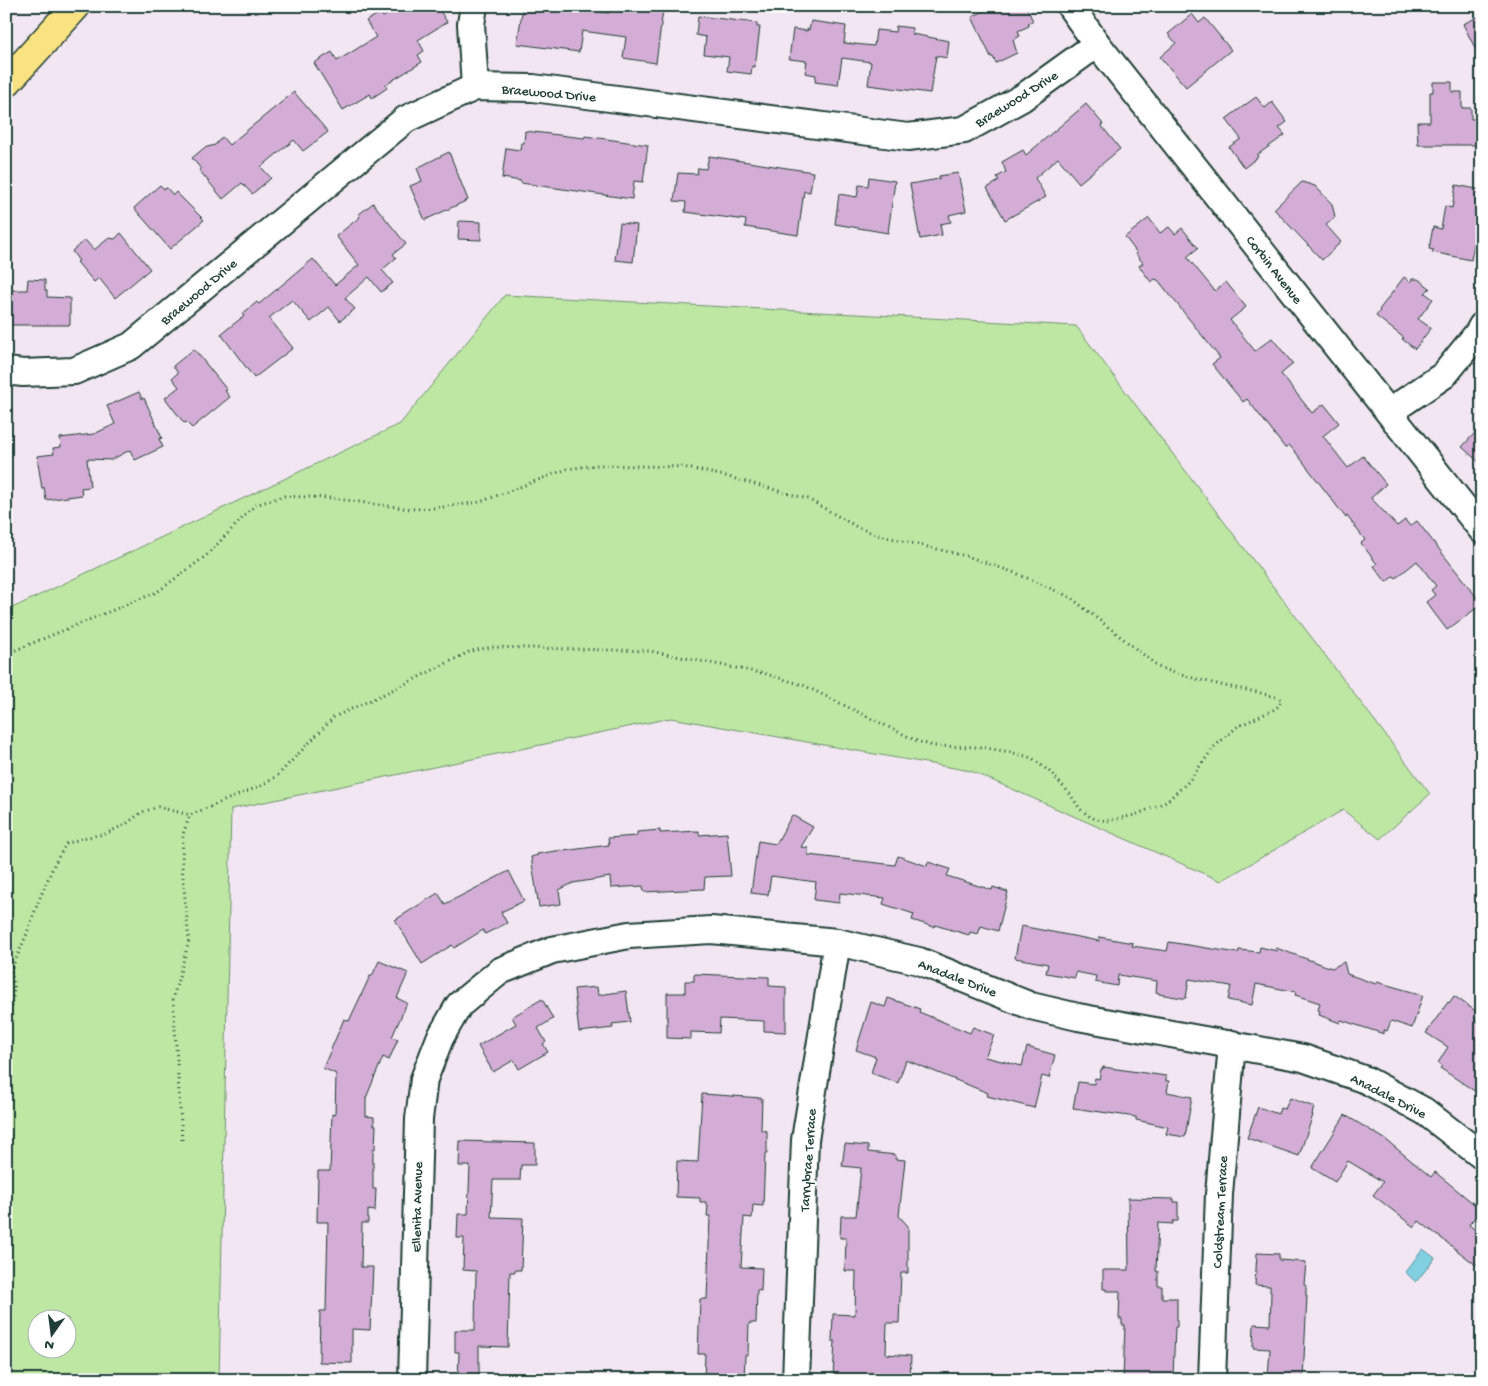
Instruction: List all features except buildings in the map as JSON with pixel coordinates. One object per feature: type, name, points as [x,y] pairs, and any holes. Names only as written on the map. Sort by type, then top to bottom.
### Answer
[{"type":"main road","points":[[6,83],[76,6]]},
{"type":"street","points":[[474,6],[471,24],[476,87]]},
{"type":"street","name":"Corbin Avenue","points":[[1070,6],[1097,44],[1482,530]]},
{"type":"street","name":"Braewood Drive","points":[[6,371],[23,373],[74,371],[131,346],[406,119],[476,87],[533,88],[908,137],[964,130],[1022,98],[1097,44]]},
{"type":"street","points":[[1389,412],[1444,375],[1482,326]]},
{"type":"street","name":"Anadale Drive","points":[[440,1038],[459,1005],[500,971],[552,950],[629,935],[710,930],[836,942],[919,961],[1031,1006],[1078,1018],[1303,1058],[1366,1080],[1424,1111],[1482,1156]]},
{"type":"street","name":"Tarrybrae Terrace","points":[[796,1380],[805,1140],[836,942]]},
{"type":"street","name":"Ellenita Avenue","points":[[412,1380],[419,1119],[424,1079],[440,1038]]},
{"type":"street","name":"Coldstream Terrace","points":[[1212,1380],[1219,1194],[1232,1044]]},
{"type":"path","points":[[6,654],[157,592],[206,556],[256,505],[284,496],[331,498],[410,509],[436,508],[480,502],[567,468],[596,465],[683,467],[725,476],[808,499],[856,527],[878,535],[970,556],[1018,574],[1070,597],[1159,667],[1177,674],[1279,698],[1281,701],[1280,705],[1275,709],[1236,727],[1214,747],[1189,781],[1166,802],[1135,815],[1108,821],[1092,818],[1080,809],[1070,794],[1050,772],[1032,758],[980,747],[933,746],[917,741],[803,685],[766,674],[650,651],[492,647],[471,651],[334,717],[278,775],[265,784],[190,816],[158,808],[142,812],[126,824],[105,834],[82,838],[66,844],[54,865],[11,970]]},
{"type":"path","points":[[182,1140],[173,998],[189,941],[182,866],[183,834],[190,816]]},
{"type":"path","points":[[6,964],[11,970],[14,987],[12,1008],[6,1023]]},
{"type":"green space","points":[[505,295],[1076,326],[1430,794],[1380,839],[1343,810],[1221,881],[971,771],[671,718],[231,809],[219,1380],[6,1380],[6,611],[400,424]]},
{"type":"water","points":[[1423,1249],[1435,1258],[1416,1282],[1405,1272]]}]
